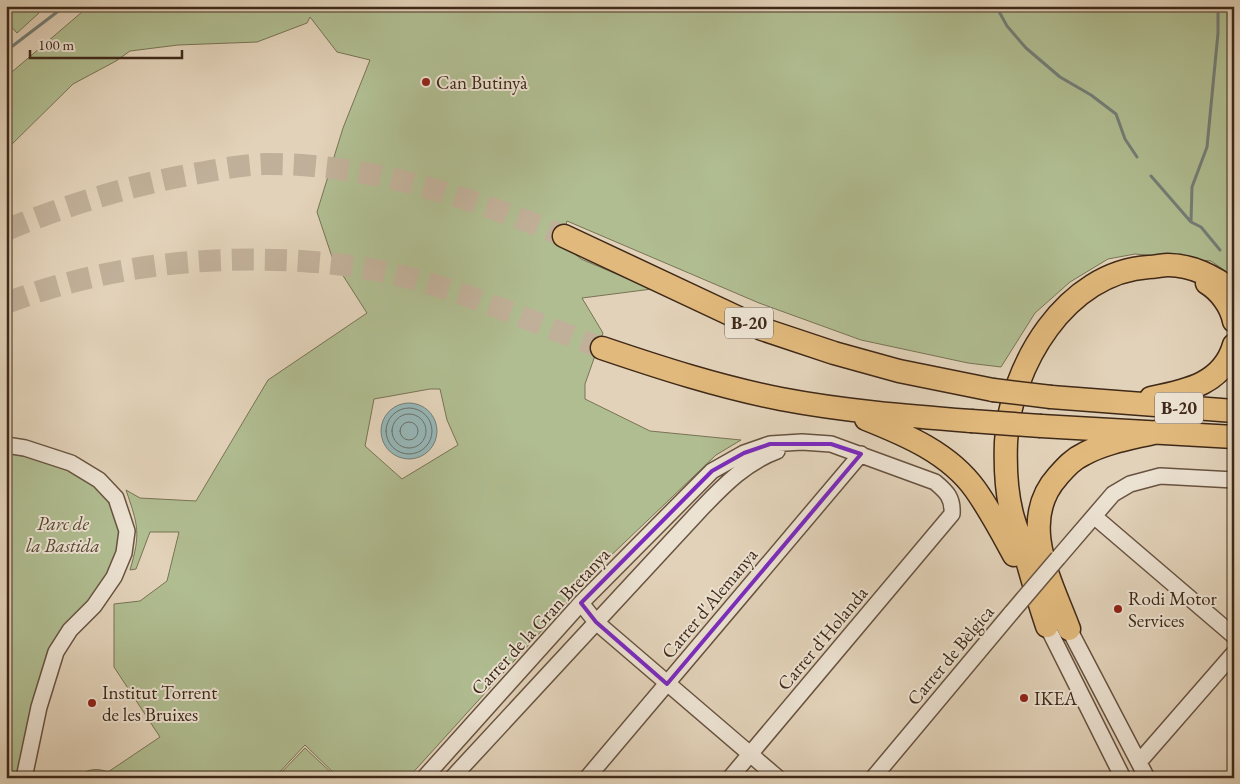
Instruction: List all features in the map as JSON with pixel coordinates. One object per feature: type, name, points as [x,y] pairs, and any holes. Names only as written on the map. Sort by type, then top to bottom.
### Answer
[{"type":"highway","name":"B-20","points":[[564,236],[762,329],[899,371],[993,390],[1051,397],[1234,411]]},
{"type":"highway","points":[[1047,626],[1014,522],[1009,500],[1006,440],[1012,403],[1028,361],[1054,321],[1070,301],[1100,281],[1118,273],[1168,265],[1195,269],[1234,291]]},
{"type":"highway","points":[[1151,267],[1184,274],[1210,285],[1227,303],[1234,321]]},
{"type":"highway","points":[[1123,404],[1184,392],[1214,378],[1229,358],[1234,345]]},
{"type":"highway","name":"B-20","points":[[602,348],[725,386],[781,399],[837,408],[971,421],[1234,437]]},
{"type":"highway","points":[[837,408],[888,428],[927,447],[952,465],[974,488],[995,520],[1017,561],[1047,626]]},
{"type":"highway","points":[[1069,629],[1042,558],[1038,534],[1038,517],[1048,490],[1071,462],[1082,454],[1105,445],[1157,432]]},
{"type":"highway","points":[[1025,552],[1069,629]]},
{"type":"street","name":"Carrer de la Gran Bretanya","points":[[458,776],[596,622],[734,476],[765,456],[802,442]]},
{"type":"street","name":"Carrer de la Gran Bretanya","points":[[424,778],[580,604],[688,493],[712,471],[744,453],[770,444],[802,442],[831,444],[862,454],[935,482],[948,492],[953,503],[952,514],[945,524]]},
{"type":"street","points":[[6,445],[25,448],[72,463],[99,480],[116,498],[127,531],[124,552],[114,577],[94,606],[70,630],[56,652],[39,707],[24,778]]},
{"type":"street","name":"Carrer d'Alemanya","points":[[587,778],[862,454]]},
{"type":"street","name":"Carrer de Bèlgica","points":[[873,778],[1113,494],[1122,488],[1150,477],[1176,476],[1234,480]]},
{"type":"street","points":[[688,493],[703,507]]},
{"type":"street","points":[[1094,517],[1234,636]]},
{"type":"street","name":"Carrer d'Holanda","points":[[730,778],[945,524]]},
{"type":"street","points":[[580,604],[596,622],[778,778]]},
{"type":"street","points":[[1047,626],[1123,778]]},
{"type":"street","points":[[1069,629],[1147,778]]},
{"type":"street","points":[[1139,762],[1234,653]]},
{"type":"street","points":[[442,757],[458,776]]},
{"type":"highlighted area","points":[[770,444],[831,444],[861,454],[667,684],[596,622],[581,603],[712,471],[744,453]]},
{"type":"green space","points":[[6,6],[36,6],[39,13],[17,33],[6,21]]},
{"type":"green space","points":[[89,6],[1234,6],[1234,277],[1211,261],[1135,254],[1108,259],[1070,282],[1035,313],[1001,367],[968,363],[861,340],[759,303],[567,221],[561,243],[581,259],[652,289],[582,298],[603,333],[585,384],[585,399],[650,431],[741,440],[716,455],[602,564],[408,778],[339,778],[305,745],[274,778],[79,778],[85,772],[92,770],[108,772],[160,737],[114,667],[114,604],[140,601],[167,581],[179,532],[150,532],[136,569],[130,570],[136,547],[137,529],[126,490],[140,498],[196,501],[268,380],[367,313],[333,260],[317,212],[343,128],[370,60],[337,52],[310,17],[307,23],[257,42],[178,45],[130,51],[116,61],[73,84],[6,150],[6,77]],"holes":[[[440,389],[447,420],[458,445],[402,479],[365,446],[374,399]]]},
{"type":"green space","name":"Parc de la Bastida","points":[[6,452],[54,463],[77,473],[98,487],[110,498],[121,526],[118,552],[102,585],[76,617],[18,778],[6,778]]},
{"type":"green space","points":[[305,748],[337,778],[276,778]]},
{"type":"water","points":[[409,403],[420,405],[429,411],[435,420],[437,431],[435,442],[429,451],[420,457],[409,459],[398,457],[389,451],[383,442],[381,431],[383,420],[389,411],[398,405]]},
{"type":"waterway","points":[[6,51],[65,6]]},
{"type":"waterway","points":[[996,6],[1007,26],[1026,48],[1060,77],[1091,95],[1116,114],[1125,139],[1137,157]]},
{"type":"waterway","points":[[1191,222],[1192,187],[1207,147],[1218,33],[1218,6]]},
{"type":"waterway","points":[[1151,176],[1191,222],[1201,227],[1220,250]]},
{"type":"tunnel","points":[[6,230],[79,203],[129,188],[220,169],[265,164],[304,165],[342,169],[418,185],[492,208],[564,236]]},
{"type":"tunnel","points":[[6,303],[78,280],[151,266],[226,260],[313,262],[374,270],[424,282],[475,299],[602,348]]},
{"type":"place","name":"Can Butinyà","points":[[426,82]]},
{"type":"place","name":"Rodi Motor Services","points":[[1118,609]]},
{"type":"place","name":"IKEA","points":[[1024,698]]},
{"type":"place","name":"Institut Torrent de les Bruixes","points":[[92,703]]}]
